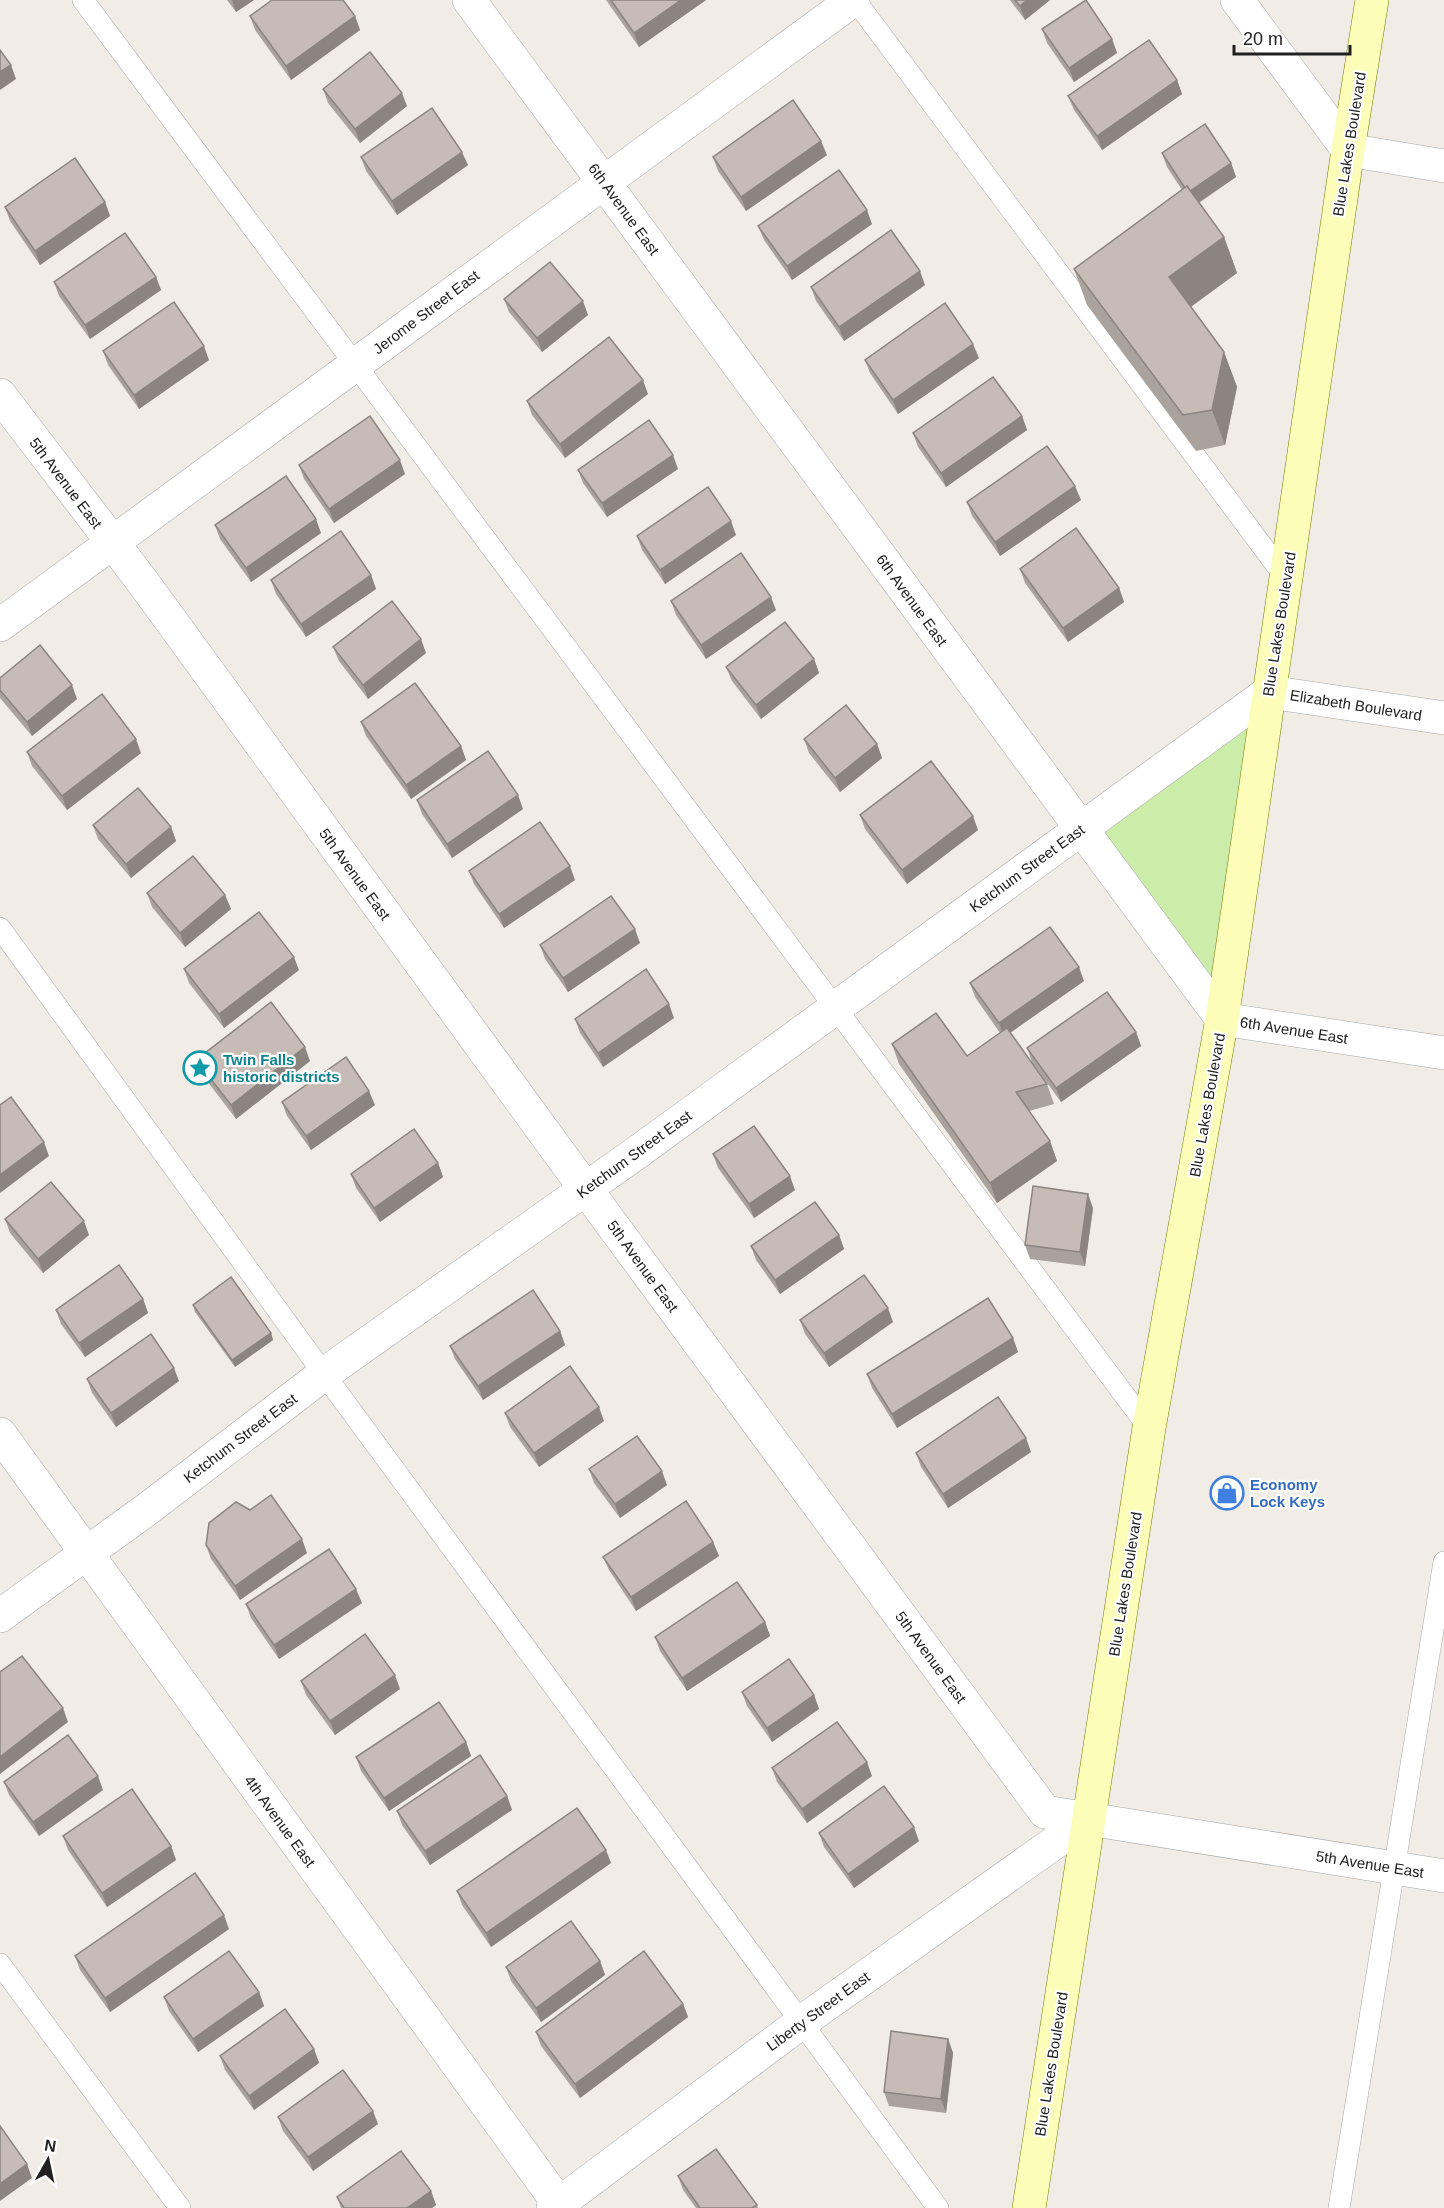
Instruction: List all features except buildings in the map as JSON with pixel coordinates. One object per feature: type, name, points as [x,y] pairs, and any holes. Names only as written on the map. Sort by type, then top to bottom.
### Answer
[{"type":"main road","name":"Blue Lakes Boulevard","points":[[1029,2208],[1149,1428],[1222,1019],[1347,150],[1372,0]]},
{"type":"street","name":"6th Avenue East","points":[[469,0],[1222,1019],[1444,1053]]},
{"type":"street","name":"Jerome Street East","points":[[0,625],[603,181],[854,0]]},
{"type":"street","points":[[1237,0],[1347,150],[1444,166]]},
{"type":"street","name":"5th Avenue East","points":[[0,395],[149,590],[1045,1812],[1444,1876]]},
{"type":"street","name":"Ketchum Street East","points":[[0,1616],[324,1374],[586,1189],[1269,692]]},
{"type":"street","name":"Elizabeth Boulevard","points":[[1269,692],[1444,718]]},
{"type":"street","name":"4th Avenue East","points":[[0,1434],[558,2207]]},
{"type":"street","name":"Liberty Street East","points":[[558,2207],[802,2021],[1088,1819]]},
{"type":"lane","points":[[83,0],[1149,1428]]},
{"type":"lane","points":[[854,0],[1286,578]]},
{"type":"lane","points":[[0,928],[324,1374],[938,2208]]},
{"type":"lane","points":[[1339,2208],[1444,1562]]},
{"type":"lane","points":[[0,1964],[180,2208]]},
{"type":"green space","points":[[1269,692],[1222,1019],[1081,828]]},
{"type":"place","name":"Twin Falls historic districts","points":[[200,1068]]},
{"type":"place","name":"Economy Lock Keys","points":[[1227,1493]]}]
